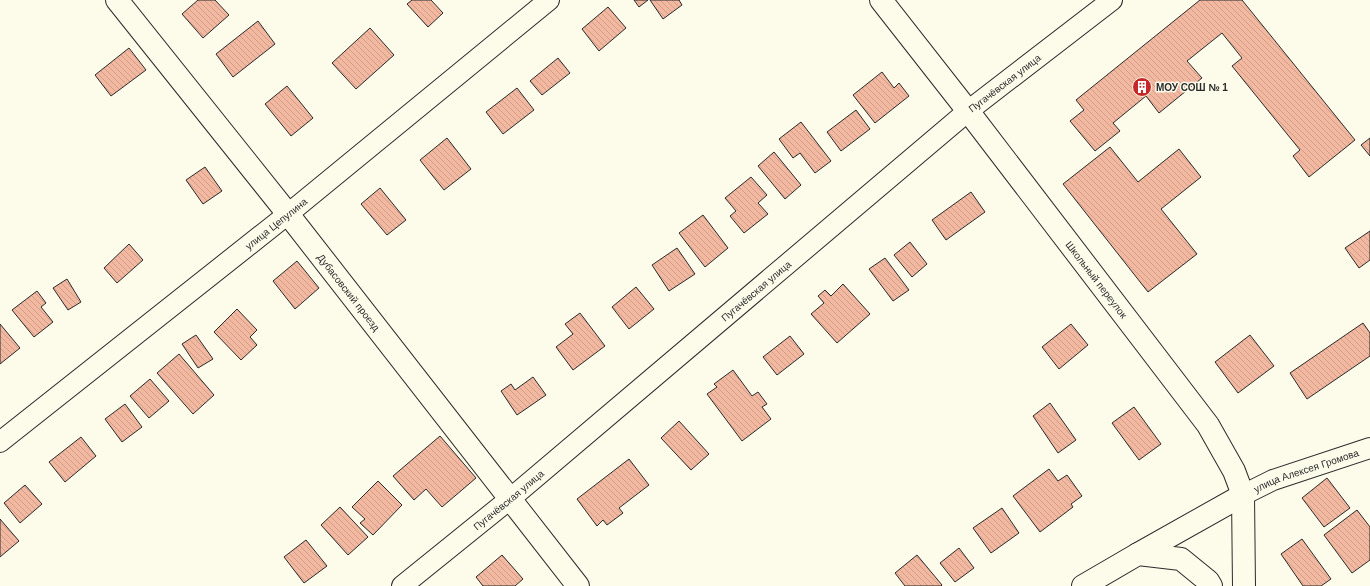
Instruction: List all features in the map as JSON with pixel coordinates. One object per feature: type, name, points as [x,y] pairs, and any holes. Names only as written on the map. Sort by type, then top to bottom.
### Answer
[{"type":"main road","name":"Дубасовский проезд","points":[[117,0],[288,214],[578,586]]},
{"type":"main road","name":"Школьный переулок","points":[[881,0],[968,111],[1208,425],[1234,471],[1243,495],[1244,586]]},
{"type":"main road","points":[[1083,586],[1243,495]]},
{"type":"main road","points":[[1138,554],[1181,559],[1208,581],[1211,586]]},
{"type":"street","name":"улица Цепулина","points":[[0,442],[288,214],[549,0]]},
{"type":"street","name":"Пугачёвская улица","points":[[402,586],[510,498],[968,111],[1112,0]]},
{"type":"street","name":"улица Алексея Громова","points":[[1243,495],[1273,480],[1370,448]]},
{"type":"building","points":[[198,0],[215,0],[229,15],[203,38],[182,14]]},
{"type":"building","points":[[412,0],[431,0],[443,13],[428,27],[407,4]]},
{"type":"building","points":[[634,0],[648,0],[639,7]]},
{"type":"building","points":[[650,0],[679,0],[682,5],[663,19]]},
{"type":"building","name":"МОУ СОШ № 1","points":[[1200,0],[1242,0],[1355,140],[1309,177],[1293,156],[1300,150],[1232,66],[1242,58],[1222,33],[1187,61],[1202,78],[1159,113],[1146,96],[1113,123],[1120,131],[1095,151],[1070,121],[1084,110],[1076,100]]},
{"type":"building","points":[[608,7],[626,28],[599,51],[582,29]]},
{"type":"building","points":[[258,21],[275,44],[233,77],[216,54]]},
{"type":"building","points":[[370,28],[394,55],[356,89],[332,63]]},
{"type":"building","points":[[129,48],[146,70],[111,96],[95,75]]},
{"type":"building","points":[[558,58],[570,73],[542,95],[530,81]]},
{"type":"building","points":[[882,72],[894,88],[899,83],[909,96],[875,123],[853,95]]},
{"type":"building","points":[[287,86],[313,118],[291,136],[265,104]]},
{"type":"building","points":[[517,88],[534,110],[503,134],[486,112]]},
{"type":"building","points":[[856,110],[870,129],[841,151],[827,132]]},
{"type":"building","points":[[801,122],[831,161],[815,173],[800,153],[793,158],[779,139]]},
{"type":"building","points":[[447,138],[471,169],[444,190],[420,160]]},
{"type":"building","points":[[1370,138],[1370,156],[1361,145]]},
{"type":"building","points":[[1110,147],[1138,182],[1179,149],[1201,177],[1161,209],[1197,254],[1148,292],[1063,184]]},
{"type":"building","points":[[774,152],[801,185],[785,199],[758,166]]},
{"type":"building","points":[[205,167],[222,191],[203,204],[186,180]]},
{"type":"building","points":[[751,177],[767,195],[758,203],[768,214],[744,233],[730,216],[736,211],[725,198]]},
{"type":"building","points":[[380,188],[406,220],[387,235],[361,204]]},
{"type":"building","points":[[971,192],[985,212],[946,240],[932,220]]},
{"type":"building","points":[[703,215],[728,248],[705,267],[679,233]]},
{"type":"building","points":[[1370,231],[1370,260],[1359,268],[1345,248]]},
{"type":"building","points":[[910,242],[927,264],[912,277],[894,255]]},
{"type":"building","points":[[129,244],[143,260],[117,283],[104,268]]},
{"type":"building","points":[[677,248],[695,274],[669,291],[652,265]]},
{"type":"building","points":[[885,258],[909,290],[893,301],[869,269]]},
{"type":"building","points":[[297,261],[319,288],[295,309],[273,281]]},
{"type":"building","points":[[67,279],[81,302],[68,310],[53,288]]},
{"type":"building","points":[[843,284],[870,314],[837,343],[811,314],[824,303],[818,296],[825,290],[831,296]]},
{"type":"building","points":[[636,287],[654,309],[629,329],[612,307]]},
{"type":"building","points":[[37,291],[46,303],[41,307],[53,322],[34,337],[12,310]]},
{"type":"building","points":[[237,309],[257,330],[250,337],[257,345],[241,360],[214,332]]},
{"type":"building","points":[[580,313],[605,346],[573,370],[556,347],[573,334],[565,324]]},
{"type":"building","points":[[1363,323],[1370,333],[1370,356],[1307,399],[1290,373]]},
{"type":"building","points":[[0,324],[20,348],[0,364]]},
{"type":"building","points":[[1071,324],[1088,345],[1059,369],[1042,347]]},
{"type":"building","points":[[196,335],[213,359],[198,368],[182,344]]},
{"type":"building","points":[[1250,335],[1274,366],[1238,393],[1215,362]]},
{"type":"building","points":[[790,336],[804,354],[777,375],[763,357]]},
{"type":"building","points":[[179,354],[214,395],[193,414],[157,373]]},
{"type":"building","points":[[733,370],[752,396],[758,392],[767,404],[762,407],[771,419],[742,441],[707,394],[717,387],[714,384]]},
{"type":"building","points":[[533,377],[546,395],[517,415],[501,391],[511,384],[515,390]]},
{"type":"building","points":[[150,379],[169,401],[149,418],[130,396]]},
{"type":"building","points":[[1050,403],[1076,440],[1058,453],[1033,416]]},
{"type":"building","points":[[125,404],[142,427],[122,442],[105,419]]},
{"type":"building","points":[[1134,407],[1161,444],[1139,460],[1112,423]]},
{"type":"building","points":[[679,421],[709,454],[691,470],[661,438]]},
{"type":"building","points":[[440,436],[476,478],[442,507],[426,489],[414,500],[393,476]]},
{"type":"building","points":[[81,437],[96,456],[65,482],[49,462]]},
{"type":"building","points":[[629,459],[649,485],[619,508],[623,513],[607,525],[603,520],[597,526],[577,499]]},
{"type":"building","points":[[1049,469],[1058,481],[1067,475],[1082,496],[1071,504],[1073,507],[1040,532],[1013,496]]},
{"type":"building","points":[[1327,478],[1350,508],[1324,527],[1302,498]]},
{"type":"building","points":[[378,481],[402,505],[373,535],[360,523],[365,519],[352,507]]},
{"type":"building","points":[[25,485],[42,504],[20,523],[4,503]]},
{"type":"building","points":[[340,507],[368,537],[348,555],[321,525]]},
{"type":"building","points":[[1002,508],[1019,533],[991,553],[973,528]]},
{"type":"building","points":[[1357,510],[1370,527],[1370,560],[1352,573],[1324,535]]},
{"type":"building","points":[[0,519],[19,541],[0,557]]},
{"type":"building","points":[[1302,539],[1331,579],[1321,586],[1303,586],[1281,554]]},
{"type":"building","points":[[306,540],[327,566],[304,583],[284,557]]},
{"type":"building","points":[[959,548],[974,568],[955,582],[940,563]]},
{"type":"building","points":[[502,555],[523,579],[515,586],[483,586],[476,577]]},
{"type":"building","points":[[917,555],[942,585],[941,586],[905,586],[895,573]]},
{"type":"place","name":"МОУ СОШ № 1","points":[[1142,87]]}]
